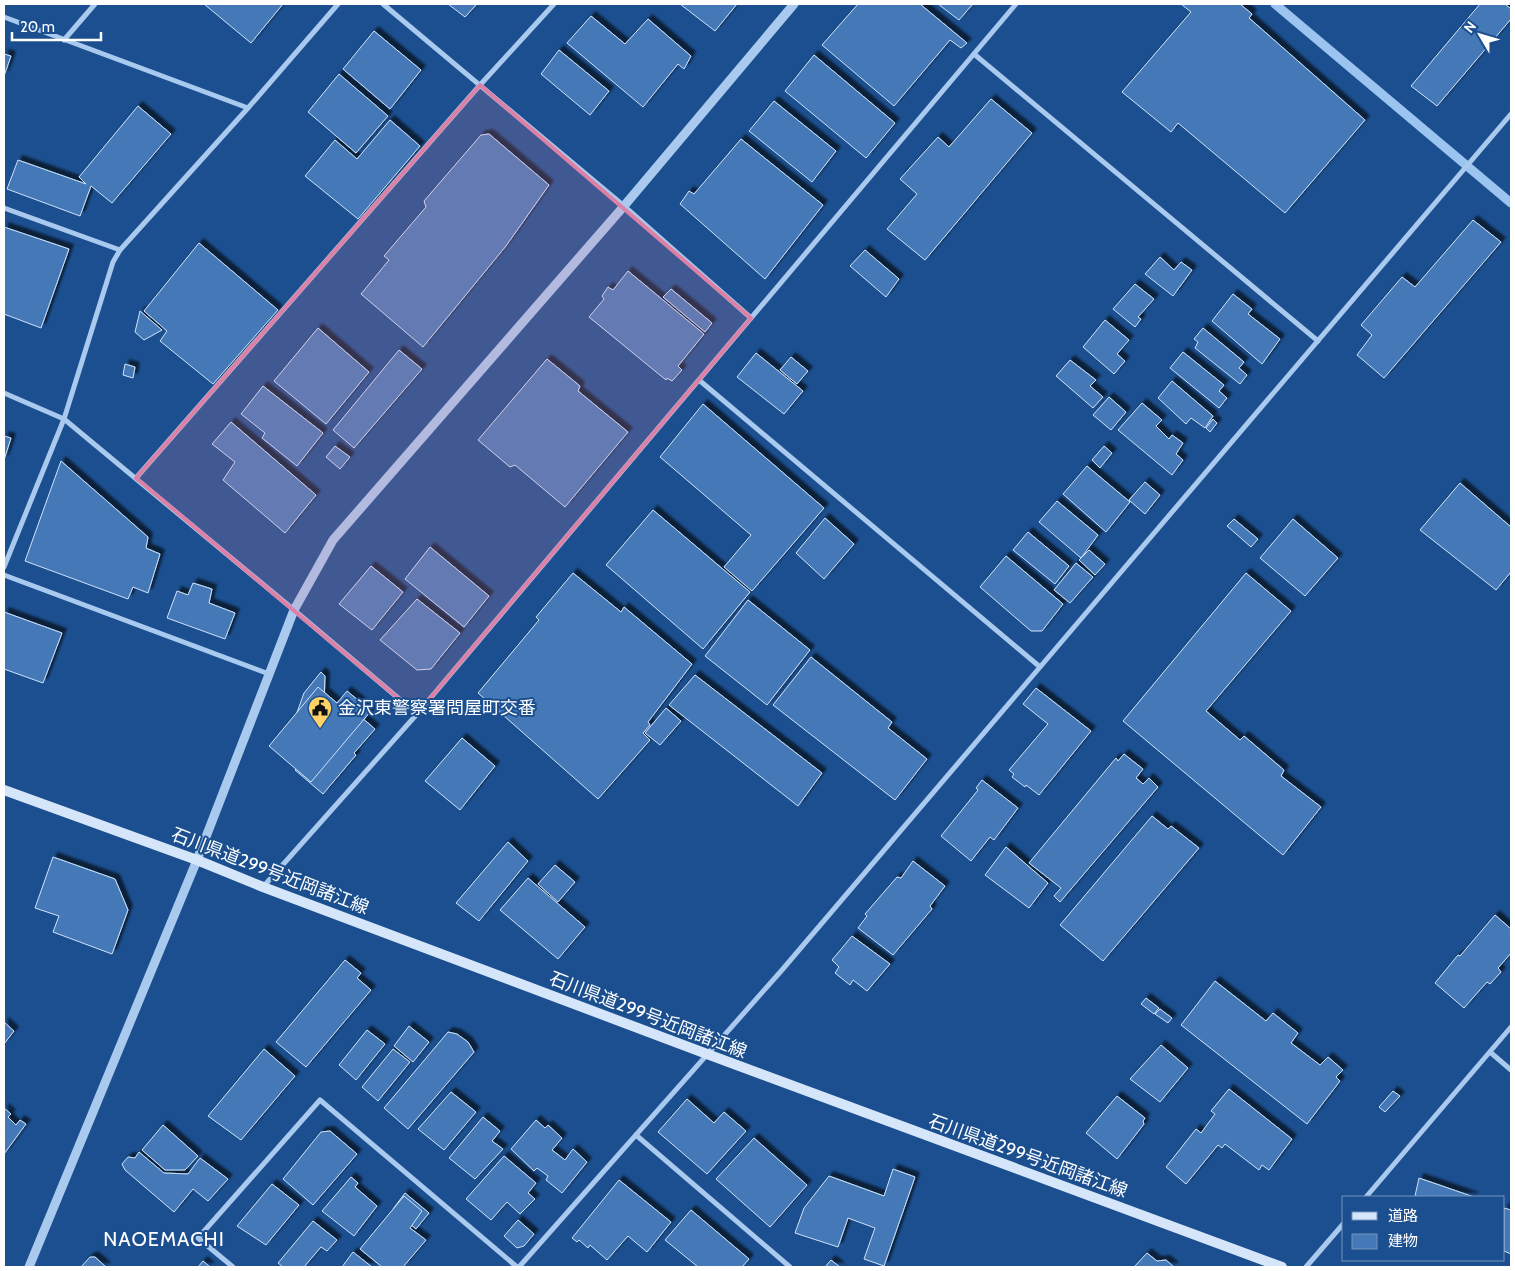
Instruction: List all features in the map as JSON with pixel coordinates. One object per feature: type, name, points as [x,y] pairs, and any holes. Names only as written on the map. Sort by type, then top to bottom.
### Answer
[{"type":"main road","name":"石川県道299号近岡諸江線","points":[[4,790],[197,860],[263,887],[707,1054],[1282,1267]]},
{"type":"street","points":[[64,40],[95,4]]},
{"type":"street","points":[[4,567],[64,419],[113,262],[120,250],[248,108],[338,4]]},
{"type":"street","points":[[383,4],[624,206],[751,318]]},
{"type":"street","points":[[136,478],[480,85],[554,4]]},
{"type":"street","points":[[29,1267],[197,860],[294,610],[333,540],[624,206],[794,4]]},
{"type":"street","points":[[263,887],[417,714],[1016,4]]},
{"type":"street","points":[[4,17],[248,108]]},
{"type":"street","points":[[974,54],[1318,342]]},
{"type":"street","points":[[233,1267],[198,1238],[320,1100],[518,1267],[788,962],[1511,114]]},
{"type":"street","points":[[4,208],[120,250]]},
{"type":"street","points":[[699,380],[1040,667]]},
{"type":"street","points":[[4,393],[64,419],[417,714]]},
{"type":"street","points":[[4,576],[270,674]]},
{"type":"street","points":[[1367,1196],[1511,1027]]},
{"type":"street","points":[[1490,1052],[1511,1070]]},
{"type":"street","points":[[636,1135],[790,1267]]},
{"type":"street","points":[[1306,1267],[1342,1225]]},
{"type":"highlighted area","points":[[480,85],[751,318],[417,714],[136,478]]},
{"type":"building","points":[[204,4],[283,4],[251,43]]},
{"type":"building","points":[[448,4],[477,4],[465,17]]},
{"type":"building","points":[[680,4],[737,4],[715,31]]},
{"type":"building","points":[[858,4],[920,4],[967,43],[961,48],[950,40],[894,106],[822,45]]},
{"type":"building","points":[[938,4],[973,4],[959,20]]},
{"type":"building","points":[[1181,4],[1240,4],[1252,14],[1249,18],[1365,120],[1285,213],[1178,123],[1171,132],[1122,92],[1191,12]]},
{"type":"building","points":[[1480,4],[1505,4],[1511,9],[1511,19],[1437,106],[1411,86]]},
{"type":"building","points":[[591,16],[625,44],[648,19],[691,56],[684,69],[678,64],[643,107],[567,43]]},
{"type":"building","points":[[374,31],[421,70],[390,109],[343,69]]},
{"type":"building","points":[[559,50],[609,91],[590,115],[541,74]]},
{"type":"building","points":[[4,54],[11,56],[4,76]]},
{"type":"building","points":[[814,55],[895,123],[866,158],[785,91]]},
{"type":"building","points":[[339,74],[388,116],[356,153],[308,112]]},
{"type":"building","points":[[991,99],[1032,133],[925,260],[887,229],[917,194],[900,179],[938,137],[949,147]]},
{"type":"building","points":[[774,101],[836,151],[812,182],[749,131]]},
{"type":"building","points":[[138,106],[171,134],[112,203],[91,186],[80,216],[7,189],[18,160],[86,184],[79,177]]},
{"type":"building","points":[[390,120],[420,146],[358,219],[305,176],[335,140],[357,159]]},
{"type":"building","points":[[489,134],[549,185],[506,246],[423,347],[361,294],[389,260],[384,256],[426,207],[424,201],[481,135]]},
{"type":"building","points":[[741,139],[823,205],[765,279],[680,204],[689,191],[694,194]]},
{"type":"building","points":[[1473,220],[1501,242],[1384,378],[1357,355],[1372,335],[1361,325],[1402,277],[1415,287]]},
{"type":"building","points":[[4,227],[69,249],[41,328],[4,314]]},
{"type":"building","points":[[199,243],[278,310],[213,384],[160,341],[167,331],[144,311]]},
{"type":"building","points":[[865,250],[899,279],[886,297],[850,266]]},
{"type":"building","points":[[1160,257],[1174,270],[1181,262],[1192,270],[1173,296],[1145,274]]},
{"type":"building","points":[[628,271],[704,334],[678,366],[682,370],[672,381],[667,378],[666,380],[589,317],[604,299],[602,296],[608,287],[613,290]]},
{"type":"building","points":[[1135,284],[1154,299],[1138,317],[1141,319],[1135,327],[1113,309]]},
{"type":"building","points":[[671,289],[712,323],[705,332],[663,297]]},
{"type":"building","points":[[1233,294],[1252,309],[1248,314],[1280,339],[1262,364],[1212,321]]},
{"type":"building","points":[[140,311],[162,330],[144,340],[135,332]]},
{"type":"building","points":[[1105,320],[1129,340],[1117,354],[1125,361],[1114,374],[1083,347]]},
{"type":"building","points":[[318,328],[369,372],[326,424],[274,381]]},
{"type":"building","points":[[1203,328],[1244,362],[1239,368],[1247,375],[1240,384],[1195,348],[1198,342],[1194,339]]},
{"type":"building","points":[[399,350],[422,369],[354,448],[333,430]]},
{"type":"building","points":[[1183,352],[1224,385],[1219,391],[1227,398],[1219,408],[1170,368]]},
{"type":"building","points":[[756,353],[803,391],[784,414],[737,377]]},
{"type":"building","points":[[791,357],[808,371],[797,384],[780,370]]},
{"type":"building","points":[[547,359],[580,386],[578,391],[628,432],[565,507],[515,465],[510,467],[478,440]]},
{"type":"building","points":[[1070,360],[1096,380],[1090,386],[1103,397],[1093,408],[1056,376]]},
{"type":"building","points":[[125,364],[135,367],[133,378],[123,375]]},
{"type":"building","points":[[1172,381],[1213,416],[1205,428],[1191,418],[1186,424],[1158,398]]},
{"type":"building","points":[[263,386],[323,433],[297,466],[262,438],[265,433],[241,414]]},
{"type":"building","points":[[1109,397],[1126,412],[1111,430],[1093,415]]},
{"type":"building","points":[[1142,403],[1162,420],[1156,426],[1169,439],[1172,435],[1183,443],[1176,454],[1183,460],[1172,475],[1118,430]]},
{"type":"building","points":[[703,404],[824,508],[752,591],[724,567],[751,535],[660,457]]},
{"type":"building","points":[[1213,419],[1217,423],[1210,432],[1206,428]]},
{"type":"building","points":[[231,422],[316,495],[285,533],[223,480],[235,462],[212,444]]},
{"type":"building","points":[[4,436],[11,438],[4,460]]},
{"type":"building","points":[[335,446],[350,457],[340,469],[326,457]]},
{"type":"building","points":[[1104,446],[1112,453],[1100,468],[1092,460]]},
{"type":"building","points":[[61,461],[148,537],[146,548],[160,554],[148,593],[133,587],[128,599],[25,561]]},
{"type":"building","points":[[1087,466],[1130,502],[1106,532],[1063,494]]},
{"type":"building","points":[[1145,482],[1160,495],[1145,514],[1129,500]]},
{"type":"building","points":[[1460,483],[1511,527],[1511,572],[1496,590],[1420,530]]},
{"type":"building","points":[[1057,501],[1098,535],[1081,558],[1039,522]]},
{"type":"building","points":[[653,510],[750,592],[703,649],[606,565]]},
{"type":"building","points":[[825,518],[854,544],[824,579],[796,553]]},
{"type":"building","points":[[1234,519],[1258,539],[1251,547],[1227,526]]},
{"type":"building","points":[[1293,519],[1338,558],[1305,596],[1260,558]]},
{"type":"building","points":[[1028,532],[1069,566],[1055,584],[1013,550]]},
{"type":"building","points":[[430,547],[489,596],[464,627],[405,579]]},
{"type":"building","points":[[1089,550],[1105,564],[1095,575],[1079,560]]},
{"type":"building","points":[[1006,556],[1063,604],[1042,631],[1031,631],[980,587]]},
{"type":"building","points":[[1076,563],[1093,577],[1070,603],[1054,590]]},
{"type":"building","points":[[371,566],[403,592],[372,630],[339,604]]},
{"type":"building","points":[[573,573],[621,612],[624,607],[692,664],[648,722],[650,725],[643,733],[650,740],[598,799],[478,693],[539,620],[536,617]]},
{"type":"building","points":[[1246,573],[1291,611],[1206,711],[1240,740],[1244,736],[1284,770],[1281,776],[1321,807],[1283,855],[1123,721]]},
{"type":"building","points":[[193,583],[212,589],[209,603],[235,613],[225,639],[167,618],[177,591],[188,595]]},
{"type":"building","points":[[417,599],[460,633],[431,669],[417,670],[380,640]]},
{"type":"building","points":[[748,600],[810,650],[767,705],[705,656]]},
{"type":"building","points":[[4,612],[62,633],[43,683],[4,669]]},
{"type":"building","points":[[811,657],[892,722],[888,728],[927,759],[895,800],[773,705]]},
{"type":"building","name":"金沢東警察署問屋町交番","points":[[321,672],[325,676],[324,704],[337,715],[346,704],[375,729],[323,794],[295,770],[298,767],[282,754],[304,693]]},
{"type":"building","points":[[695,675],[822,773],[798,806],[669,705]]},
{"type":"building","name":"金沢東警察署問屋町交番","points":[[318,687],[337,703],[347,691],[371,711],[311,782],[269,746]]},
{"type":"building","points":[[1036,688],[1091,731],[1039,795],[1012,777],[1014,774],[1009,770],[1048,724],[1023,704]]},
{"type":"building","points":[[666,708],[681,721],[660,745],[645,733]]},
{"type":"building","points":[[462,738],[495,766],[460,810],[425,781]]},
{"type":"building","points":[[1124,754],[1143,769],[1136,778],[1143,784],[1149,778],[1158,787],[1060,902],[1054,896],[1061,888],[1029,863],[1116,758],[1118,761]]},
{"type":"building","points":[[982,780],[1018,808],[994,840],[990,837],[971,861],[941,836],[978,790],[976,788]]},
{"type":"building","points":[[1152,816],[1168,829],[1171,826],[1199,848],[1103,961],[1060,925]]},
{"type":"building","points":[[508,842],[528,861],[479,921],[456,903]]},
{"type":"building","points":[[1006,847],[1048,883],[1029,908],[985,875]]},
{"type":"building","points":[[53,857],[115,879],[128,910],[112,954],[53,932],[59,916],[35,908]]},
{"type":"building","points":[[913,861],[945,886],[930,906],[932,909],[893,955],[858,928],[867,916],[865,914],[897,877],[901,878]]},
{"type":"building","points":[[555,865],[575,882],[558,902],[538,884]]},
{"type":"building","points":[[528,878],[585,927],[558,959],[500,910]]},
{"type":"building","points":[[1495,915],[1511,929],[1511,953],[1498,968],[1501,972],[1490,984],[1487,982],[1464,1008],[1435,983]]},
{"type":"building","points":[[852,936],[890,964],[867,991],[853,980],[850,985],[835,973],[839,967],[832,960]]},
{"type":"building","points":[[345,960],[361,973],[357,978],[371,990],[306,1067],[276,1042]]},
{"type":"building","points":[[1215,981],[1266,1021],[1273,1013],[1298,1033],[1291,1043],[1320,1065],[1328,1057],[1343,1070],[1336,1077],[1340,1081],[1307,1124],[1181,1025]]},
{"type":"building","points":[[1146,998],[1159,1008],[1154,1014],[1141,1004]]},
{"type":"building","points":[[1160,1009],[1172,1018],[1168,1023],[1155,1014]]},
{"type":"building","points":[[4,1022],[14,1031],[4,1044]]},
{"type":"building","points":[[409,1026],[429,1042],[413,1062],[394,1046]]},
{"type":"building","points":[[367,1030],[385,1044],[356,1080],[339,1065]]},
{"type":"building","points":[[448,1032],[457,1034],[468,1042],[474,1052],[408,1129],[384,1108]]},
{"type":"building","points":[[1161,1045],[1188,1068],[1160,1102],[1130,1079]]},
{"type":"building","points":[[264,1049],[295,1076],[241,1140],[208,1116]]},
{"type":"building","points":[[393,1049],[410,1062],[378,1101],[362,1087]]},
{"type":"building","points":[[1229,1089],[1292,1139],[1269,1170],[1262,1165],[1259,1170],[1225,1144],[1222,1148],[1218,1145],[1186,1184],[1166,1167],[1196,1129],[1201,1133],[1215,1114],[1211,1111]]},
{"type":"building","points":[[1393,1091],[1400,1096],[1385,1112],[1379,1107]]},
{"type":"building","points":[[451,1092],[476,1112],[444,1150],[418,1129]]},
{"type":"building","points":[[1117,1096],[1145,1118],[1144,1124],[1117,1159],[1086,1133]]},
{"type":"building","points":[[687,1099],[714,1123],[724,1112],[746,1131],[707,1174],[658,1132]]},
{"type":"building","points":[[4,1108],[11,1114],[8,1117],[16,1125],[20,1120],[26,1124],[4,1154]]},
{"type":"building","points":[[483,1117],[500,1131],[492,1141],[503,1149],[475,1179],[449,1158]]},
{"type":"building","points":[[536,1120],[545,1128],[548,1125],[562,1138],[552,1150],[565,1160],[573,1149],[587,1162],[562,1193],[546,1180],[548,1176],[537,1168],[534,1171],[511,1149]]},
{"type":"building","points":[[163,1125],[198,1156],[185,1170],[165,1170],[142,1150]]},
{"type":"building","points":[[330,1131],[357,1154],[313,1205],[283,1179],[321,1132]]},
{"type":"building","points":[[754,1138],[807,1185],[770,1227],[716,1179]]},
{"type":"building","points":[[139,1152],[164,1173],[188,1174],[200,1158],[228,1179],[208,1201],[193,1189],[174,1212],[125,1170],[122,1164],[128,1157],[135,1158]]},
{"type":"building","points":[[504,1156],[536,1183],[528,1193],[535,1199],[520,1214],[507,1202],[491,1220],[466,1199]]},
{"type":"building","points":[[893,1169],[915,1177],[884,1266],[864,1259],[875,1228],[848,1218],[838,1247],[795,1233],[804,1208],[829,1176],[884,1196]]},
{"type":"building","points":[[351,1177],[358,1183],[355,1187],[377,1206],[354,1236],[322,1211]]},
{"type":"building","points":[[1419,1178],[1471,1196],[1415,1196]]},
{"type":"building","points":[[619,1180],[671,1222],[647,1252],[628,1236],[607,1260],[590,1245],[588,1248],[579,1240],[577,1242],[572,1238]]},
{"type":"building","points":[[272,1184],[299,1205],[266,1245],[237,1226]]},
{"type":"building","points":[[405,1193],[429,1213],[416,1229],[393,1209]]},
{"type":"building","points":[[404,1196],[422,1211],[410,1228],[426,1240],[403,1267],[382,1267],[360,1249]]},
{"type":"building","points":[[1505,1208],[1511,1210],[1511,1254],[1505,1251]]},
{"type":"building","points":[[691,1210],[749,1259],[742,1267],[698,1267],[665,1240]]},
{"type":"building","points":[[518,1220],[534,1234],[524,1246],[517,1248],[504,1236]]},
{"type":"building","points":[[313,1221],[337,1240],[327,1251],[321,1247],[304,1267],[283,1267],[278,1263]]},
{"type":"building","points":[[353,1252],[372,1267],[342,1267]]},
{"type":"building","points":[[1147,1253],[1157,1261],[1166,1260],[1174,1267],[1134,1267]]},
{"type":"building","points":[[90,1257],[95,1257],[106,1267],[81,1267]]},
{"type":"building","points":[[831,1260],[840,1267],[825,1267]]},
{"type":"building","points":[[203,1261],[210,1267],[198,1267]]},
{"type":"waterway","points":[[1275,4],[1511,203]]},
{"type":"place","name":"金沢東警察署問屋町交番","points":[[320,729]]},
{"type":"district","name":"NAOEMACHI","points":[[164,1239]]}]
